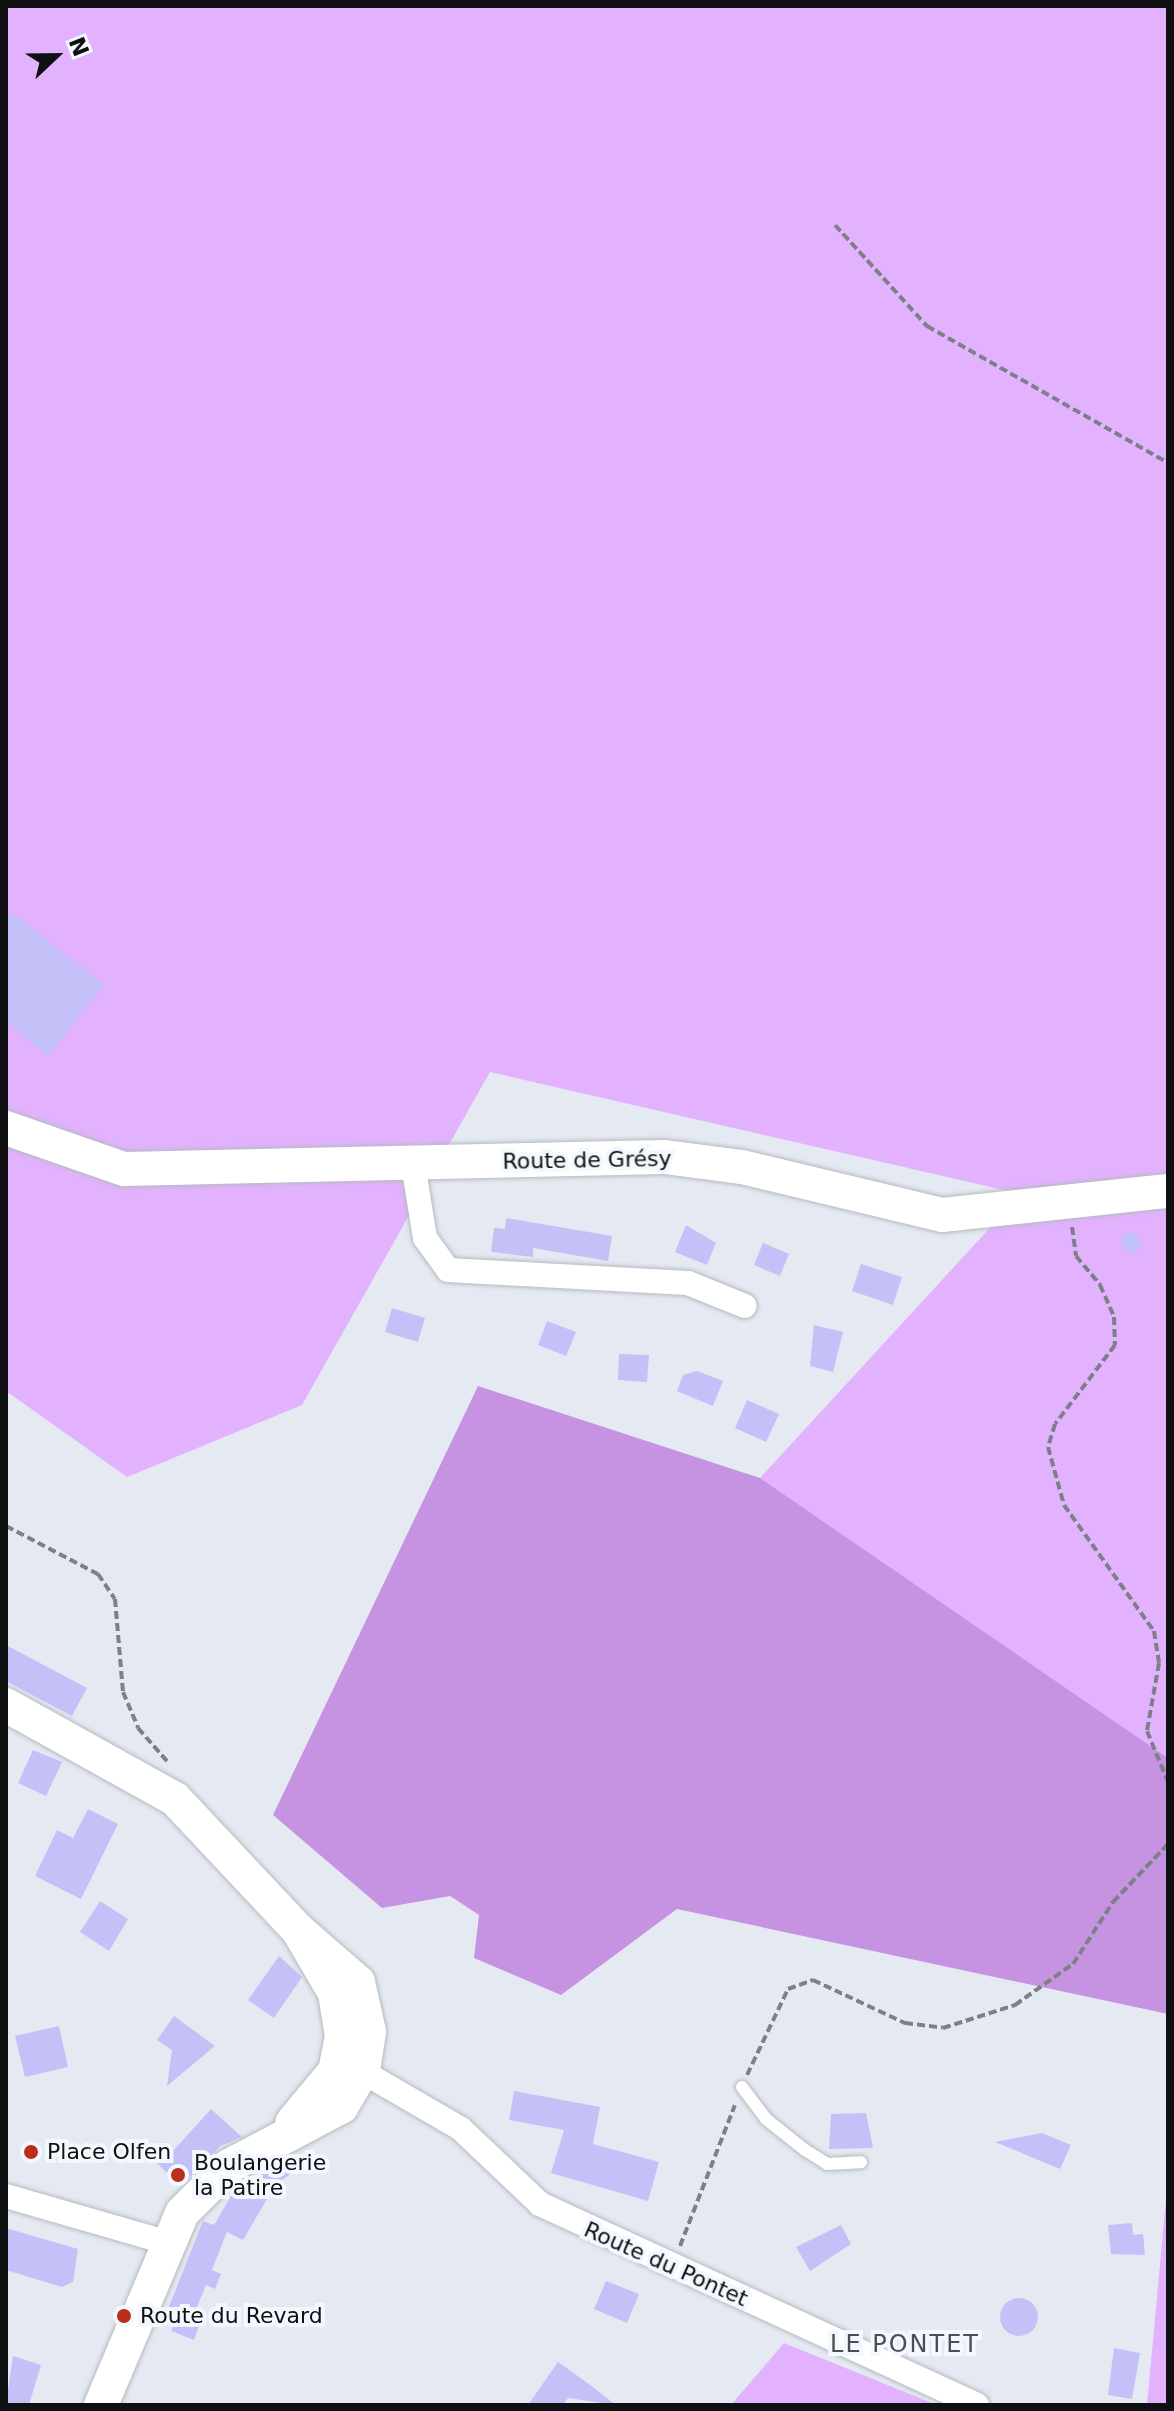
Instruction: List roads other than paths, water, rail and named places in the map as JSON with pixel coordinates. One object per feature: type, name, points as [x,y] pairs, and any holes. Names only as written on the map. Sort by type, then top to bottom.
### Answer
[{"type":"main road","name":"Route de Grésy","points":[[6,1128],[124,1169],[665,1157],[742,1167],[942,1215],[1089,1202],[1168,1191]]},
{"type":"main road","points":[[6,1705],[175,1799],[298,1930],[358,1982],[369,2032],[351,2065],[341,2107],[280,2134],[204,2187],[165,2242],[101,2405]]},
{"type":"street","points":[[413,1164],[425,1238],[448,1270],[688,1283],[745,1306]]},
{"type":"street","name":"Route du Pontet","points":[[351,2065],[461,2129],[540,2204],[977,2405]]},
{"type":"street","points":[[6,2196],[165,2242]]},
{"type":"lane","points":[[742,2087],[766,2119],[827,2164],[861,2162]]},
{"type":"place","name":"Place Olfen","points":[[31,2152]]},
{"type":"place","name":"Boulangerie la Patire","points":[[178,2175]]},
{"type":"place","name":"Route du Revard","points":[[124,2316]]},
{"type":"district","name":"LE PONTET","points":[[905,2345]]}]
